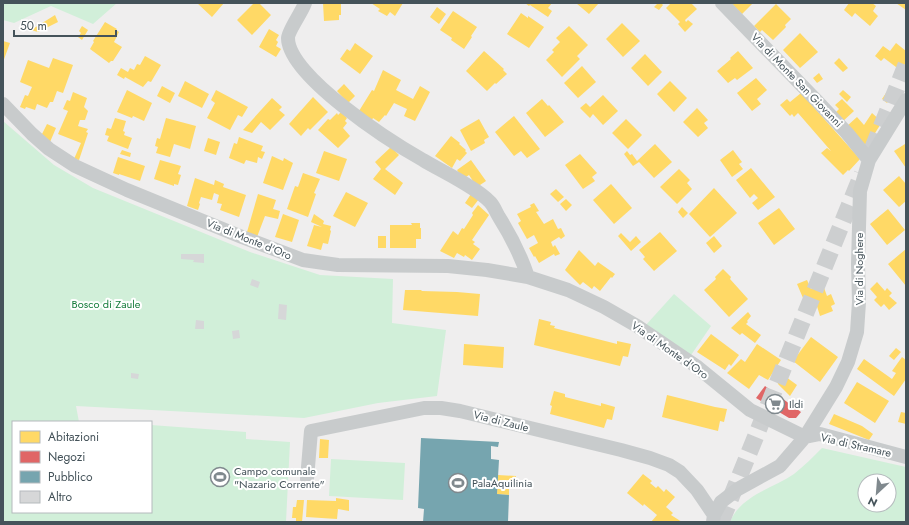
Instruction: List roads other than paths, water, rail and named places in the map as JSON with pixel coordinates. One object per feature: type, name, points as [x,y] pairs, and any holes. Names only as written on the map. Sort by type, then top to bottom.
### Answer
[{"type":"street","points":[[305,3],[304,9],[288,36],[290,48],[296,60],[332,97],[379,134],[475,190],[490,202],[522,260],[528,277]]},
{"type":"street","name":"Via di Monte San Giovanni","points":[[722,3],[847,133],[869,160]]},
{"type":"street","name":"Via di Noghere","points":[[805,437],[836,387],[848,362],[857,332],[859,302],[858,264],[860,191],[869,160],[906,100]]},
{"type":"street","name":"Via di Monte d'Oro","points":[[3,104],[49,149],[75,166],[127,190],[303,260],[338,265],[448,266],[487,270],[528,277],[568,290],[611,311],[637,326],[696,366],[750,410],[805,437]]},
{"type":"street","name":"Via di Zaule","points":[[307,479],[310,431],[424,408],[441,408],[460,411],[621,450],[669,465],[680,472],[688,481],[714,518],[722,502],[738,489],[780,466],[805,437]]},
{"type":"street","name":"Via di Stramare","points":[[805,437],[820,434],[906,457]]},
{"type":"tunnel","points":[[872,150],[906,65]]},
{"type":"tunnel","points":[[721,522],[862,174]]},
{"type":"place","name":"Ildi","points":[[775,404]]},
{"type":"place","name":"Campo comunale \"Nazario Corrente\"","points":[[220,477]]},
{"type":"place","name":"PalaAquilinia","points":[[458,483]]},
{"type":"park label","name":"Bosco di Zaule","points":[[106,304]]}]
